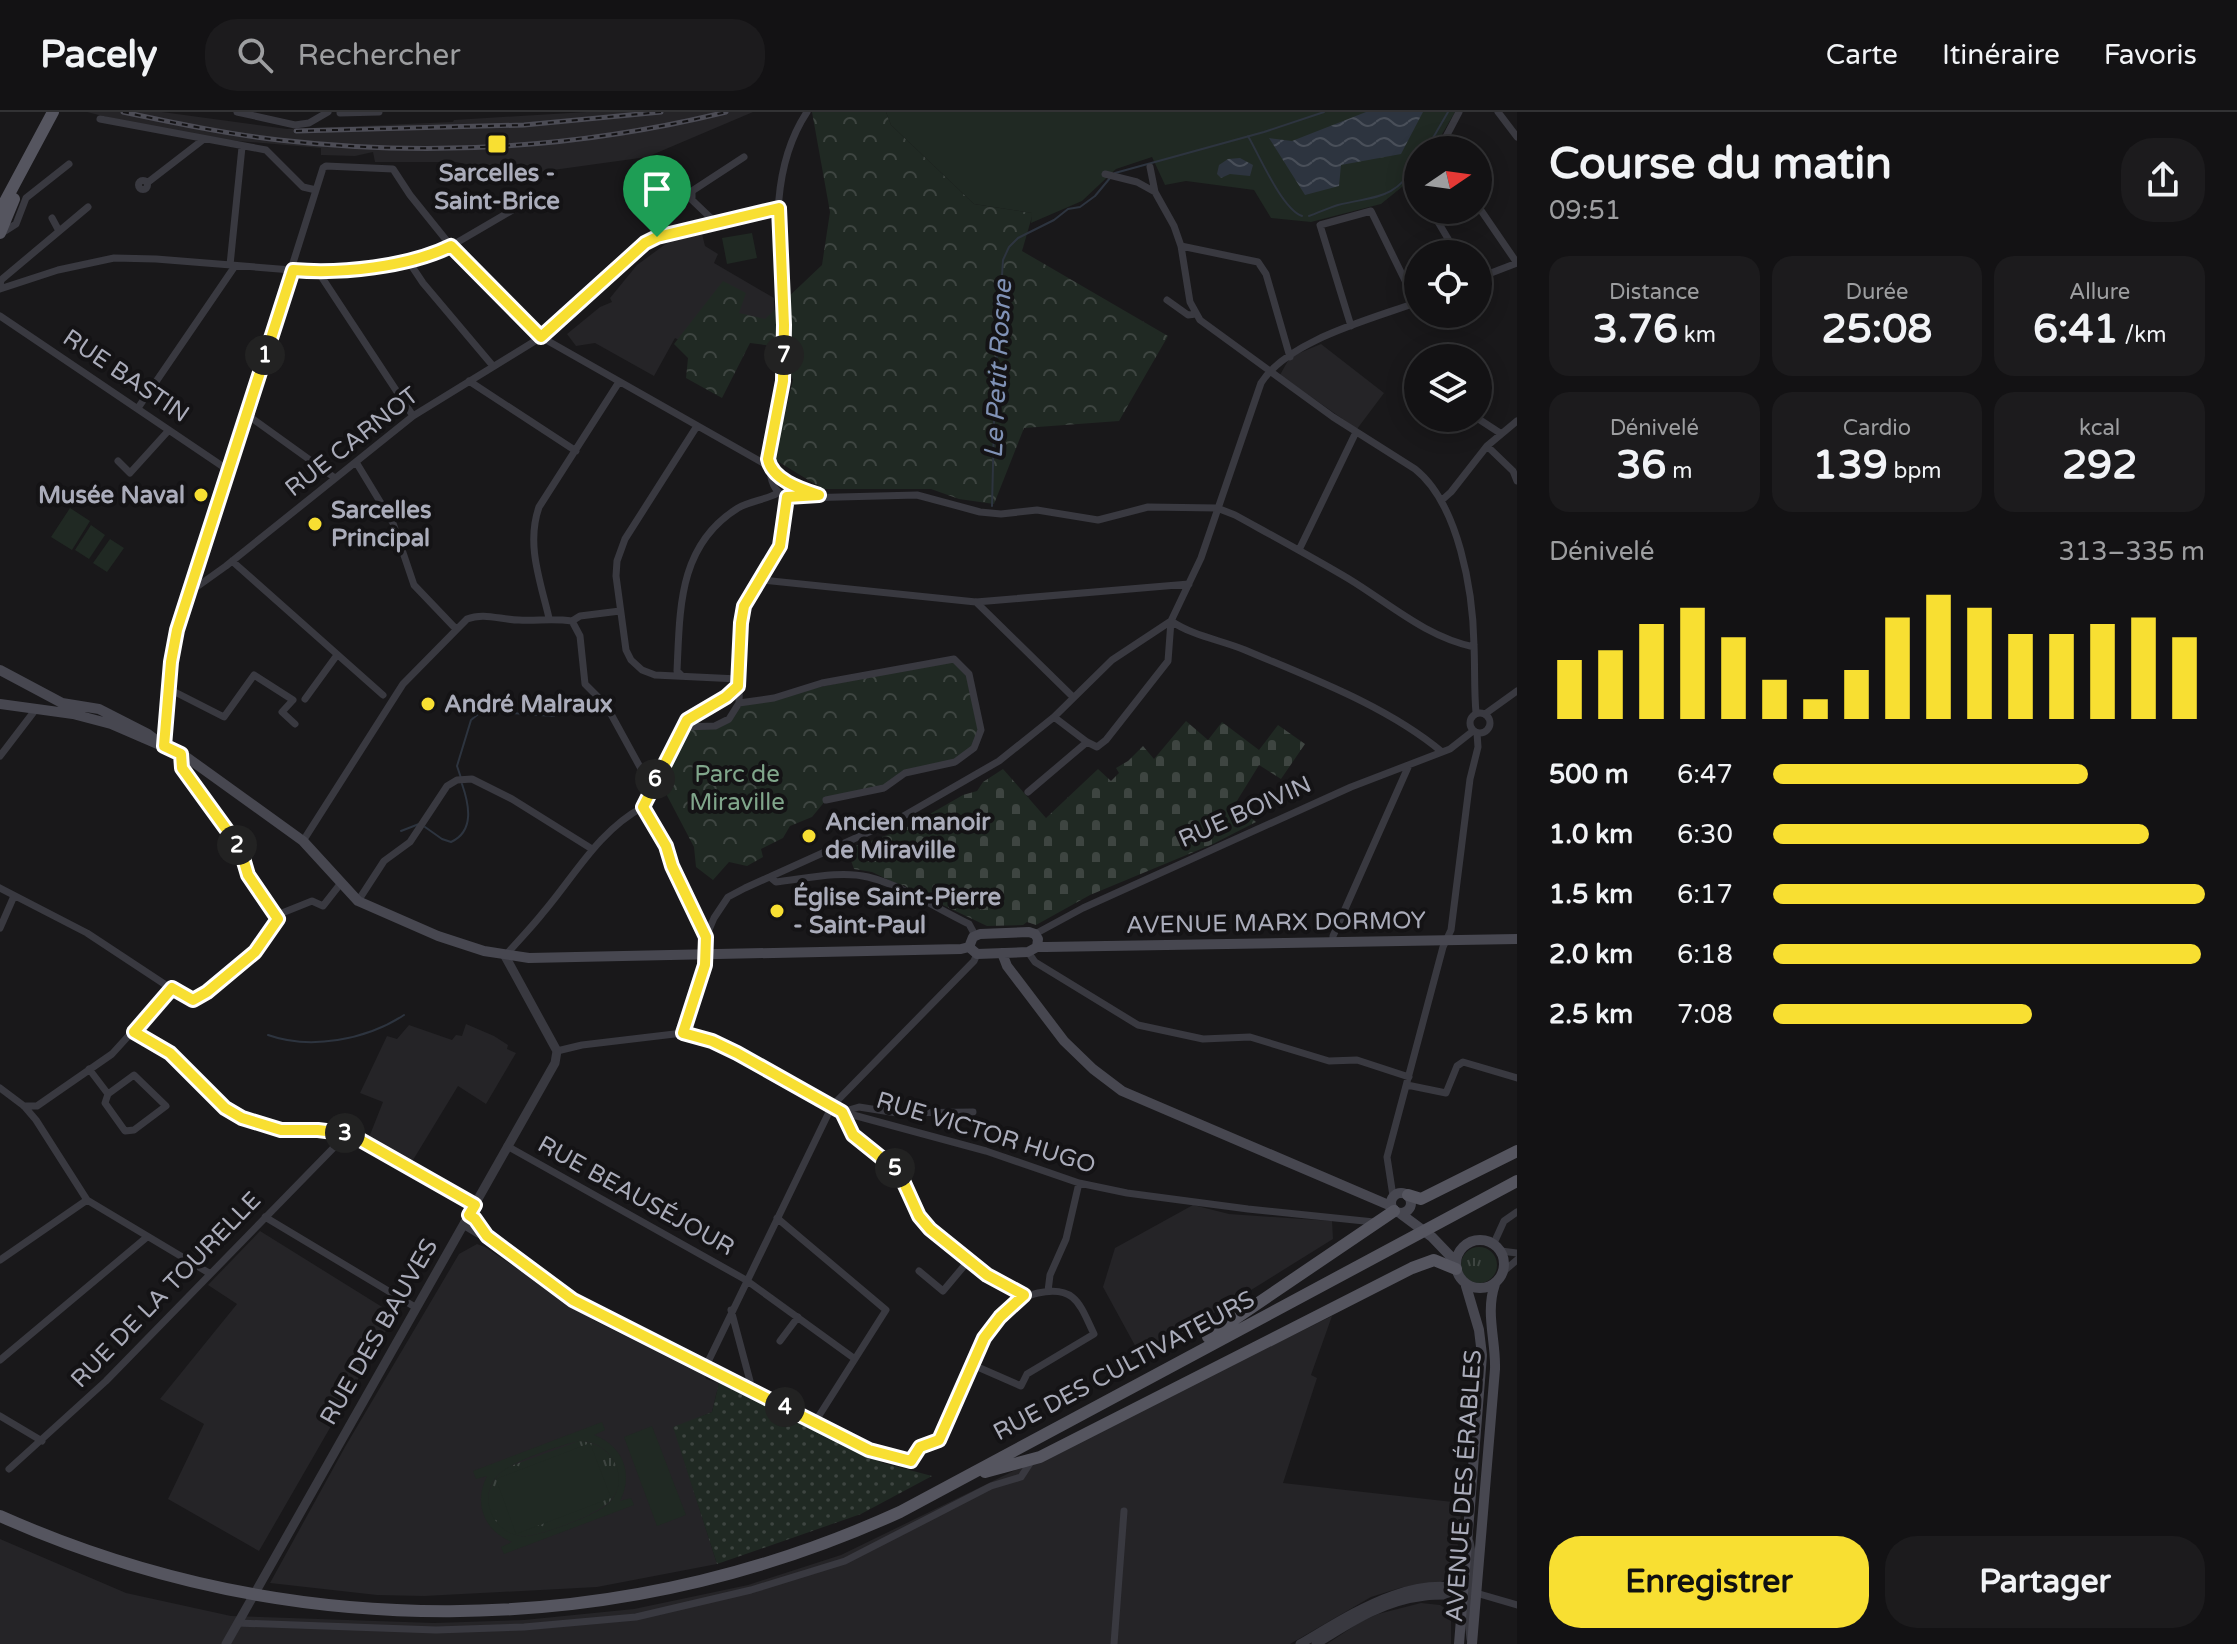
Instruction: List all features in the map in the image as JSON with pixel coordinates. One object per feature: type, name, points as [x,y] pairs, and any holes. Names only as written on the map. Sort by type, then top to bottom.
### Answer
[{"type":"main road","points":[[0,211],[53,112]]},
{"type":"main road","points":[[1,230],[40,135]]},
{"type":"main road","points":[[0,670],[62,703],[109,714],[164,746]]},
{"type":"main road","points":[[0,704],[73,714],[111,724],[181,754],[303,841],[358,901]]},
{"type":"main road","name":"AVENUE MARX DORMOY","points":[[358,901],[438,936],[505,956],[961,949],[1002,953],[1517,939]]},
{"type":"main road","points":[[973,950],[975,935],[1035,934],[1038,939],[1033,950]]},
{"type":"main road","points":[[1002,953],[1007,966],[1064,1041],[1122,1091],[1397,1203],[1456,1265],[1466,1286],[1476,1288],[1495,1284],[1504,1271],[1498,1247],[1484,1239],[1464,1245],[1436,1241]]},
{"type":"main road","points":[[1024,1444],[1195,1346],[1397,1203],[1421,1199],[1517,1151]]},
{"type":"main road","name":"RUE DES CULTIVATEURS","points":[[0,1516],[109,1559],[220,1591],[340,1609],[477,1614],[588,1604],[698,1583],[826,1544],[900,1512],[1517,1181]]},
{"type":"main road","points":[[1456,1265],[1464,1245]]},
{"type":"main road","points":[[938,1490],[998,1466],[1032,1460],[1412,1268],[1434,1260],[1456,1265]]},
{"type":"main road","name":"AVENUE DES ÉRABLES","points":[[1459,1644],[1495,1369],[1495,1343],[1489,1313],[1495,1284]]},
{"type":"main road","name":"AVENUE DES ÉRABLES","points":[[1466,1286],[1479,1330],[1482,1355],[1468,1538],[1472,1644]]},
{"type":"main road","name":"RUE DES CULTIVATEURS","points":[[0,1509],[90,1546],[220,1585],[331,1602],[446,1608],[567,1601],[687,1580],[796,1548],[925,1497]]},
{"type":"street","points":[[237,112],[295,125],[309,123],[329,112],[379,112]]},
{"type":"street","points":[[807,112],[796,130],[786,158],[779,208],[783,381],[768,459],[778,493],[787,497],[917,495],[1001,514],[1037,510],[1098,520],[1148,507],[1217,508],[1351,580],[1418,625],[1455,643],[1474,647]]},
{"type":"street","points":[[1446,136],[1459,112]]},
{"type":"street","points":[[1498,112],[1517,137]]},
{"type":"street","points":[[100,119],[266,150],[303,187],[316,190]]},
{"type":"street","points":[[147,183],[204,139]]},
{"type":"street","points":[[138,408],[233,265],[242,147]]},
{"type":"street","points":[[716,223],[692,200],[692,191],[744,157]]},
{"type":"street","points":[[1,230],[5,231],[16,224],[26,198],[69,164]]},
{"type":"street","points":[[164,746],[177,630],[323,168],[337,165],[395,170],[410,195],[451,246],[541,337],[770,467],[789,483],[819,495]]},
{"type":"street","points":[[1150,167],[1155,192],[1181,246],[1190,302],[1196,314],[1269,371],[1425,476],[1442,500],[1453,527],[1465,579],[1480,714]]},
{"type":"street","points":[[1105,174],[1137,182],[1155,192]]},
{"type":"street","points":[[88,207],[1,280],[0,288],[58,270],[114,258],[293,270],[409,262],[451,246],[528,201]]},
{"type":"street","name":"RUE CARNOT","points":[[193,585],[198,586],[232,561],[413,416],[541,337],[645,243],[657,237],[779,208]]},
{"type":"street","points":[[1351,326],[1320,225],[1371,211],[1404,276]]},
{"type":"street","points":[[52,218],[59,231]]},
{"type":"street","points":[[1490,224],[1517,263],[1492,273]]},
{"type":"street","points":[[1181,246],[1258,262],[1266,274],[1290,357]]},
{"type":"street","points":[[409,262],[493,366]]},
{"type":"street","points":[[317,270],[413,416]]},
{"type":"street","points":[[1167,300],[1188,315],[1196,314]]},
{"type":"street","points":[[1054,717],[1097,747],[1106,740],[1168,661],[1171,621],[1201,558],[1261,383],[1269,371],[1323,336],[1404,307]]},
{"type":"street","name":"RUE BASTIN","points":[[0,316],[228,470]]},
{"type":"street","points":[[469,381],[576,451]]},
{"type":"street","points":[[549,618],[532,537],[539,507],[619,382]]},
{"type":"street","points":[[246,414],[335,478]]},
{"type":"street","points":[[1442,500],[1487,446],[1517,421]]},
{"type":"street","points":[[697,426],[625,539],[617,561],[622,638],[631,660],[642,670],[655,675],[682,676],[774,698],[822,683],[954,659],[969,674],[981,730],[974,748],[955,762],[905,773],[884,788],[826,800]]},
{"type":"street","points":[[1492,428],[1500,433]]},
{"type":"street","points":[[118,461],[130,473],[169,430]]},
{"type":"street","points":[[1299,550],[1356,432]]},
{"type":"street","points":[[1487,446],[1513,471],[1517,481]]},
{"type":"street","points":[[356,462],[393,523],[414,585],[456,629]]},
{"type":"street","points":[[774,484],[779,476]]},
{"type":"street","points":[[682,727],[715,726],[729,719],[738,691],[744,606],[780,546],[789,483]]},
{"type":"street","points":[[682,676],[677,671],[681,601],[685,578],[695,556],[715,525],[725,517],[748,503],[778,493]]},
{"type":"street","points":[[232,561],[383,695]]},
{"type":"street","points":[[761,580],[976,602],[1189,584]]},
{"type":"street","points":[[976,602],[1073,697]]},
{"type":"street","points":[[303,841],[403,684],[456,629],[474,616],[572,621],[580,616],[620,611]]},
{"type":"street","points":[[572,621],[580,636],[585,684],[606,705],[651,787]]},
{"type":"street","points":[[706,937],[723,902],[732,895],[773,880],[910,813],[999,761],[1054,717],[1112,660],[1171,621]]},
{"type":"street","points":[[1171,621],[1375,707],[1442,752]]},
{"type":"street","points":[[305,699],[337,655]]},
{"type":"street","points":[[169,689],[224,717],[254,675],[293,700],[282,712],[295,724]]},
{"type":"street","points":[[557,1051],[505,956],[543,914],[592,849],[627,816],[643,807],[682,727],[693,716],[738,691]]},
{"type":"street","points":[[1397,1203],[1387,1157],[1443,947],[1449,939],[1470,779],[1478,747],[1470,721],[1517,691]]},
{"type":"street","points":[[0,756],[36,709]]},
{"type":"street","points":[[1475,732],[1484,732],[1490,726],[1489,719],[1480,714]]},
{"type":"street","name":"RUE BOIVIN","points":[[1035,934],[1186,860],[1351,787],[1442,752],[1475,732]]},
{"type":"street","points":[[1028,792],[1087,742]]},
{"type":"street","points":[[181,754],[182,768],[240,848],[248,875],[278,919]]},
{"type":"street","points":[[1333,943],[1333,936],[1409,765]]},
{"type":"street","points":[[358,901],[384,861],[404,848],[447,786],[461,780],[472,779],[512,799],[592,849]]},
{"type":"street","points":[[643,807],[666,846],[672,866],[706,937],[707,955],[699,989],[683,1033]]},
{"type":"street","points":[[773,880],[866,876],[969,924],[975,935]]},
{"type":"street","points":[[0,888],[87,933],[193,1000],[255,952],[282,913],[312,901],[323,906],[341,883]]},
{"type":"street","points":[[0,928],[14,896]]},
{"type":"street","points":[[697,920],[714,918]]},
{"type":"street","points":[[705,1368],[832,1106],[974,961],[973,950]]},
{"type":"street","points":[[1033,950],[1035,962],[1138,1025],[1203,1039],[1250,1037],[1329,1061],[1357,1060],[1446,1093],[1457,1066],[1463,1062],[1517,1078]]},
{"type":"street","points":[[24,1106],[37,1106],[112,1054],[172,988]]},
{"type":"street","points":[[134,1032],[170,1053],[225,1108],[242,1118],[281,1130],[347,1134],[475,1205]]},
{"type":"street","name":"RUE VICTOR HUGO","points":[[557,1051],[582,1045],[683,1033],[712,1041],[737,1053],[842,1112],[986,1151],[1079,1183],[1127,1193],[1248,1209],[1374,1222]]},
{"type":"street","name":"RUE DES BAUVES","points":[[226,1644],[555,1063],[557,1051]]},
{"type":"street","points":[[89,1069],[108,1094]]},
{"type":"street","points":[[134,1075],[166,1106],[134,1130],[125,1131],[105,1103],[108,1094],[134,1075]]},
{"type":"street","points":[[0,1088],[24,1106],[87,1200],[209,1273]]},
{"type":"street","points":[[973,1112],[897,1113],[859,1107],[842,1112],[853,1135],[899,1172],[919,1216],[930,1229],[987,1275],[1024,1295]]},
{"type":"street","name":"RUE DE LA TOURELLE","points":[[9,1469],[106,1381],[347,1134]]},
{"type":"street","name":"RUE BEAUSÉJOUR","points":[[507,1146],[746,1280],[855,1359]]},
{"type":"street","points":[[1048,1291],[1050,1275],[1066,1239],[1079,1183]]},
{"type":"street","points":[[0,1260],[87,1200]]},
{"type":"street","points":[[1517,1212],[1504,1221],[1498,1247],[1517,1253]]},
{"type":"street","points":[[469,1215],[487,1236],[573,1300],[869,1450],[911,1461],[920,1447],[939,1440],[984,1338],[1000,1317],[1024,1295],[1048,1291],[1070,1294],[1078,1300],[1094,1334],[1027,1374],[1021,1386],[973,1365]]},
{"type":"street","points":[[265,1217],[415,1307]]},
{"type":"street","points":[[777,1218],[886,1310],[815,1422]]},
{"type":"street","points":[[463,1225],[487,1236]]},
{"type":"street","points":[[0,1360],[147,1237]]},
{"type":"street","points":[[919,1271],[943,1291],[969,1260]]},
{"type":"street","points":[[1504,1271],[1517,1260]]},
{"type":"street","points":[[731,1310],[750,1381],[748,1388]]},
{"type":"street","points":[[780,1341],[798,1317]]},
{"type":"street","points":[[0,1416],[42,1441]]},
{"type":"street","points":[[238,1623],[436,1630],[524,1627],[636,1617],[751,1590],[845,1561],[991,1486],[1021,1477],[1032,1460]]},
{"type":"street","points":[[1114,1644],[1124,1511]]},
{"type":"street","points":[[1447,1588],[1458,1579],[1468,1538]]},
{"type":"street","points":[[1300,1644],[1358,1609],[1413,1591],[1447,1588],[1517,1605]]},
{"type":"street","points":[[1316,1644],[1372,1610],[1391,1603],[1428,1595],[1468,1593]]},
{"type":"shaded area","points":[[87,112],[162,112],[287,129],[453,122],[586,112],[753,112],[647,157],[474,181],[471,165],[456,162],[375,162],[373,152],[355,156],[321,155],[321,148],[226,140],[154,129]]},
{"type":"shaded area","points":[[702,234],[705,246],[718,254],[714,263],[774,298],[775,335],[780,349],[704,329],[699,350],[675,338],[654,376],[595,343],[576,346],[567,334],[600,307],[612,302],[610,298],[637,265],[667,243]]},
{"type":"shaded area","points":[[1321,344],[1384,393],[1357,429],[1280,375],[1290,357]]},
{"type":"shaded area","points":[[466,1024],[494,1036],[516,1053],[486,1104],[458,1086],[410,1165],[368,1140],[383,1102],[360,1093],[387,1036],[397,1039],[409,1025],[452,1040],[456,1035],[462,1036]]},
{"type":"shaded area","points":[[1193,1205],[1229,1214],[1332,1221],[1333,1239],[1156,1349],[1153,1345],[1138,1351],[1103,1287],[1115,1248]]},
{"type":"shaded area","points":[[260,1231],[395,1315],[259,1551],[168,1499],[204,1424],[160,1399],[237,1304],[208,1285]]},
{"type":"shaded area","points":[[477,1244],[595,1321],[719,1383],[712,1412],[674,1428],[717,1564],[597,1587],[424,1596],[377,1595],[270,1583],[345,1447],[459,1254]]},
{"type":"shaded area","points":[[1332,1316],[1311,1375],[1317,1378],[1283,1483],[1462,1503],[1455,1574],[1437,1584],[1403,1587],[1371,1597],[1290,1644],[0,1644],[0,1539],[126,1593],[231,1616],[434,1623],[524,1620],[634,1609],[748,1585],[841,1555]]},
{"type":"shaded area","points":[[1421,1603],[1440,1605],[1451,1613],[1451,1644],[1327,1644],[1378,1614]]},
{"type":"green space","points":[[812,112],[886,112],[891,125],[974,204],[1033,213],[1022,251],[1168,336],[1119,421],[1024,428],[994,504],[959,499],[931,489],[823,489],[774,459],[793,380],[780,347],[750,343],[722,398],[686,378],[688,358],[674,344],[723,281],[746,293],[739,313],[765,319],[822,265],[830,212]]},
{"type":"green space","points":[[886,112],[1455,112],[1441,136],[1404,136],[1404,185],[1381,204],[1311,222],[1271,218],[1254,190],[1186,181],[1165,185],[1152,157],[1116,169],[1082,201],[1031,223],[1032,213],[974,204],[891,125]]},
{"type":"green space","points":[[752,233],[757,258],[727,264],[722,238]]},
{"type":"green space","points":[[70,508],[90,521],[72,550],[51,537]]},
{"type":"green space","points":[[91,525],[105,535],[89,559],[75,550]]},
{"type":"green space","points":[[110,539],[124,548],[107,572],[93,563]]},
{"type":"green space","name":"Parc de Miraville","points":[[954,659],[969,674],[981,730],[974,748],[955,762],[905,773],[884,788],[826,800],[812,817],[790,826],[783,838],[761,849],[763,857],[747,866],[729,862],[713,880],[696,867],[694,847],[661,784],[693,725],[721,722],[749,702]]},
{"type":"green space","points":[[1186,721],[1208,740],[1222,722],[1259,750],[1278,725],[1305,744],[1281,779],[1259,765],[1235,804],[1256,822],[1213,844],[1090,895],[1036,925],[1027,922],[1023,925],[987,926],[904,885],[872,872],[854,869],[847,849],[902,830],[963,795],[977,791],[983,782],[1003,769],[1046,818],[1098,769],[1111,781],[1119,773],[1116,768],[1143,746],[1154,759]]},
{"type":"green space","points":[[1479,1247],[1492,1252],[1497,1265],[1492,1278],[1479,1283],[1466,1278],[1461,1265],[1466,1252]]},
{"type":"green space","points":[[719,1383],[883,1463],[932,1476],[861,1514],[717,1564],[673,1427],[712,1412]]},
{"type":"green space","points":[[602,1422],[605,1430],[594,1435],[619,1454],[626,1471],[620,1501],[631,1498],[634,1505],[504,1554],[501,1547],[512,1542],[494,1531],[488,1523],[481,1506],[487,1476],[476,1479],[473,1471]],"holes":[[[582,1441],[603,1448],[616,1464],[618,1484],[608,1504],[570,1523],[528,1536],[517,1535],[499,1525],[489,1506],[488,1496],[497,1476],[524,1459],[550,1449]]]},
{"type":"green space","points":[[652,1426],[686,1515],[657,1526],[624,1437]]},
{"type":"green space","points":[[579,1441],[600,1447],[614,1462],[619,1481],[610,1501],[583,1518],[533,1535],[522,1536],[502,1529],[495,1522],[488,1505],[491,1488],[501,1473],[508,1467]]},
{"type":"green space","points":[[590,1443],[611,1498],[516,1534],[496,1479]]},
{"type":"water","points":[[1366,112],[1423,112],[1410,136],[1404,136],[1401,154],[1341,165],[1339,186],[1305,195],[1269,138],[1292,141]]},
{"type":"water","points":[[1240,158],[1253,165],[1250,176],[1230,174],[1221,178],[1217,174],[1219,165],[1228,159]]},
{"type":"waterway","name":"Le Petit Rosne","points":[[1115,173],[1324,112]]},
{"type":"waterway","points":[[1434,136],[1448,112]]},
{"type":"waterway","points":[[1248,136],[1279,193],[1302,216]]},
{"type":"waterway","name":"Le Petit Rosne","points":[[992,506],[995,384],[1003,260],[1018,238],[1054,220],[1068,209],[1080,207],[1095,196],[1110,178]]},
{"type":"waterway","points":[[1309,216],[1384,194],[1404,180]]},
{"type":"waterway","name":"Le Petit Rosne","points":[[461,778],[457,766],[471,720],[482,711],[554,716]]},
{"type":"waterway","name":"Le Petit Rosne","points":[[425,827],[451,842],[459,837],[468,816],[462,784]]},
{"type":"waterway","name":"Le Petit Rosne","points":[[401,831],[419,824]]},
{"type":"waterway","points":[[268,1035],[302,1042],[338,1040],[373,1031],[404,1015]]},
{"type":"railway","points":[[123,112],[279,140],[391,148],[504,146],[560,141],[616,134],[726,112]]},
{"type":"railway","points":[[296,131],[524,125],[661,112]]},
{"type":"place","name":"Sarcelles - Saint-Brice","points":[[497,144]]},
{"type":"place","name":"Musée Naval","points":[[201,495]]},
{"type":"place","name":"Sarcelles Principal","points":[[315,524]]},
{"type":"place","name":"André Malraux","points":[[428,704]]},
{"type":"place","name":"Ancien manoir de Miraville","points":[[809,836]]},
{"type":"place","name":"Église Saint-Pierre - Saint-Paul","points":[[777,911]]},
{"type":"route","points":[[779,208],[783,381],[768,459],[770,467],[779,476],[819,495],[787,497],[780,546],[744,606],[738,686],[726,697],[687,720],[643,807],[666,846],[672,866],[706,937],[705,965],[683,1033],[712,1041],[737,1053],[842,1112],[853,1135],[899,1172],[919,1216],[930,1229],[987,1275],[1024,1295],[1000,1317],[984,1338],[939,1440],[920,1447],[911,1461],[869,1450],[573,1300],[487,1236],[469,1215],[475,1205],[350,1134],[281,1130],[242,1118],[225,1108],[170,1053],[134,1032],[172,988],[189,1000],[207,992],[255,952],[278,919],[252,883],[240,848],[182,768],[181,754],[164,746],[177,630],[293,270],[393,265],[427,257],[451,246],[541,337],[630,255],[657,237],[779,208]]}]
